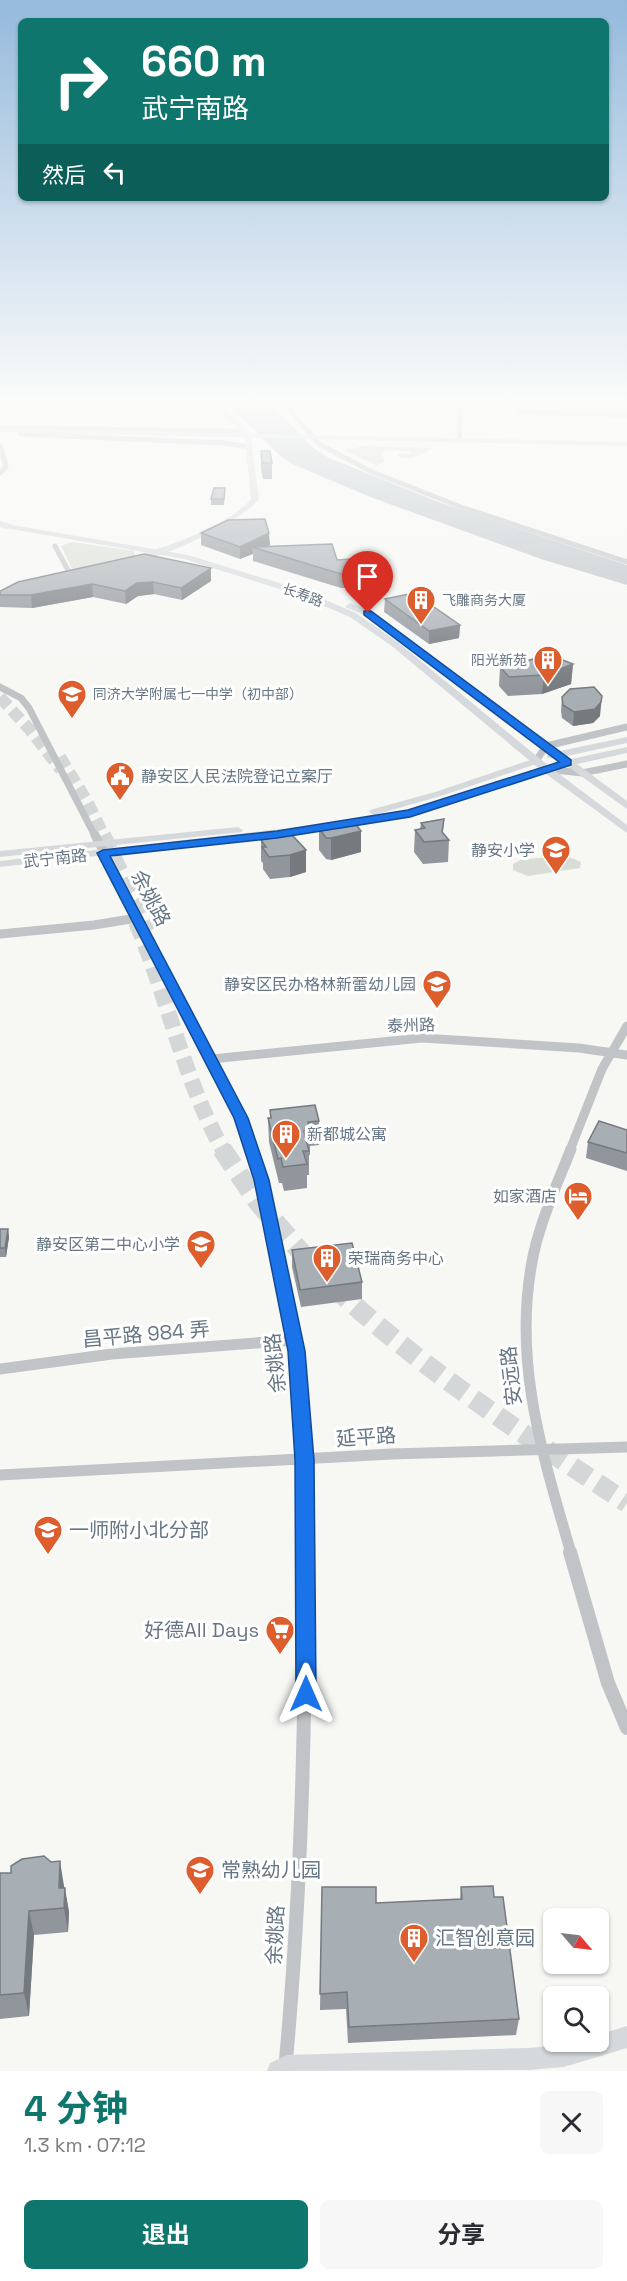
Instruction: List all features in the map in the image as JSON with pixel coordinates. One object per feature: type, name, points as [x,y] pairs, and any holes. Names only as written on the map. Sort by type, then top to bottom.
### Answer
[{"type":"main road","points":[[122,562],[159,552],[237,516],[251,506],[255,499]]},
{"type":"main road","name":"长寿路","points":[[2,523],[171,546],[312,590],[368,613],[627,806]]},
{"type":"main road","name":"长寿路","points":[[2,523],[159,552],[299,592],[353,615],[396,645],[536,761],[627,830]]},
{"type":"main road","points":[[67,575],[80,572]]},
{"type":"main road","points":[[536,761],[627,740]]},
{"type":"main road","name":"武宁南路","points":[[0,854],[287,833],[410,814],[567,762],[627,750]]},
{"type":"main road","name":"武宁南路","points":[[0,864],[100,848],[351,817],[396,807],[536,761]]},
{"type":"main road","points":[[283,2069],[564,2056],[627,2037]]},
{"type":"street","points":[[441,499],[627,562]]},
{"type":"street","points":[[55,546],[67,575]]},
{"type":"street","name":"余姚路","points":[[0,687],[21,698],[29,708],[212,1059],[250,1141],[261,1180],[295,1340],[304,1460],[306,1694],[303,1808],[283,2069]]},
{"type":"street","points":[[536,761],[546,746],[627,727]]},
{"type":"street","points":[[546,769],[582,773],[627,764]]},
{"type":"street","points":[[0,934],[94,926],[137,918]]},
{"type":"street","name":"安远路","points":[[627,1026],[610,1052],[559,1181],[534,1251],[525,1308],[527,1377],[541,1449],[608,1683],[627,1728]]},
{"type":"street","name":"泰州路","points":[[212,1059],[422,1038],[627,1055]]},
{"type":"street","name":"昌平路 984 弄","points":[[0,1369],[112,1354],[295,1340]]},
{"type":"street","name":"延平路","points":[[0,1475],[392,1454],[627,1448]]},
{"type":"shaded area","points":[[375,499],[430,499],[627,565],[627,585],[541,559]]},
{"type":"shaded area","points":[[72,542],[134,551],[135,556],[73,571],[61,546]]},
{"type":"shaded area","points":[[565,855],[581,862],[580,868],[528,876],[513,870],[513,864],[520,860]]},
{"type":"building","points":[[265,519],[269,533],[240,547],[201,533],[228,520]]},
{"type":"building","points":[[332,544],[337,560],[368,558],[373,572],[341,574],[252,547]]},
{"type":"building","points":[[144,554],[211,568],[181,588],[153,582],[137,583],[125,591],[92,584],[31,595],[0,595],[0,591],[18,582]]},
{"type":"building","points":[[414,593],[460,625],[429,631],[385,599]]},
{"type":"building","points":[[550,655],[573,664],[544,675],[509,677],[500,667]]},
{"type":"building","points":[[594,687],[602,696],[601,702],[595,709],[574,712],[563,705],[562,697],[570,689]]},
{"type":"building","points":[[444,819],[442,832],[449,840],[424,842],[415,830],[425,828],[421,823]]},
{"type":"building","points":[[354,822],[361,831],[331,838],[326,838],[319,828]]},
{"type":"building","points":[[291,834],[306,850],[290,855],[269,857],[262,847],[266,847],[261,840],[270,838],[268,836]]},
{"type":"building","points":[[315,1105],[319,1121],[308,1122],[310,1131],[304,1131],[309,1151],[303,1151],[307,1164],[283,1167],[281,1158],[278,1159],[268,1118],[271,1118],[270,1110]]},
{"type":"building","points":[[599,1121],[627,1130],[627,1153],[588,1142]]},
{"type":"building","points":[[0,1229],[8,1229],[5,1248],[0,1248]]},
{"type":"building","points":[[352,1243],[362,1282],[300,1290],[292,1250]]},
{"type":"building","points":[[44,1856],[51,1862],[60,1861],[59,1888],[65,1888],[64,1908],[29,1911],[24,1993],[0,1995],[0,1873],[11,1873],[11,1866],[22,1859]]},
{"type":"building","name":"汇智创意园","points":[[493,1886],[494,1897],[503,1897],[519,2019],[349,2027],[347,1992],[320,1994],[322,1887],[376,1887],[376,1903],[462,1899],[461,1887]]},
{"type":"tunnel","points":[[0,697],[31,731],[61,770]]},
{"type":"tunnel","points":[[60,757],[87,801],[104,836]]},
{"type":"tunnel","points":[[103,835],[149,931]]},
{"type":"tunnel","points":[[136,922],[197,1095],[223,1150]]},
{"type":"tunnel","points":[[222,1149],[257,1201],[313,1266]]},
{"type":"tunnel","points":[[333,1286],[367,1317],[439,1374],[513,1427],[627,1503]]},
{"type":"place","name":"飞雕商务大厦","points":[[421,626]]},
{"type":"place","name":"阳光新苑","points":[[548,686]]},
{"type":"place","name":"同济大学附属七一中学（初中部）","points":[[72,720]]},
{"type":"place","name":"静安区人民法院登记立案厅","points":[[120,802]]},
{"type":"place","name":"静安小学","points":[[556,876]]},
{"type":"place","name":"静安区民办格林新蕾幼儿园","points":[[437,1010]]},
{"type":"place","name":"新都城公寓","points":[[286,1160]]},
{"type":"place","name":"如家酒店","points":[[578,1222]]},
{"type":"place","name":"静安区第二中心小学","points":[[201,1270]]},
{"type":"place","name":"荣瑞商务中心","points":[[327,1284]]},
{"type":"place","name":"一师附小北分部","points":[[48,1556]]},
{"type":"place","name":"好德All Days","points":[[280,1656]]},
{"type":"place","name":"常熟幼儿园","points":[[200,1896]]},
{"type":"place","name":"汇智创意园","points":[[414,1964]]},
{"type":"route","points":[[306,1694],[304,1460],[297,1351],[261,1180],[241,1118],[103,853],[277,834],[410,814],[567,762],[368,613]]}]
